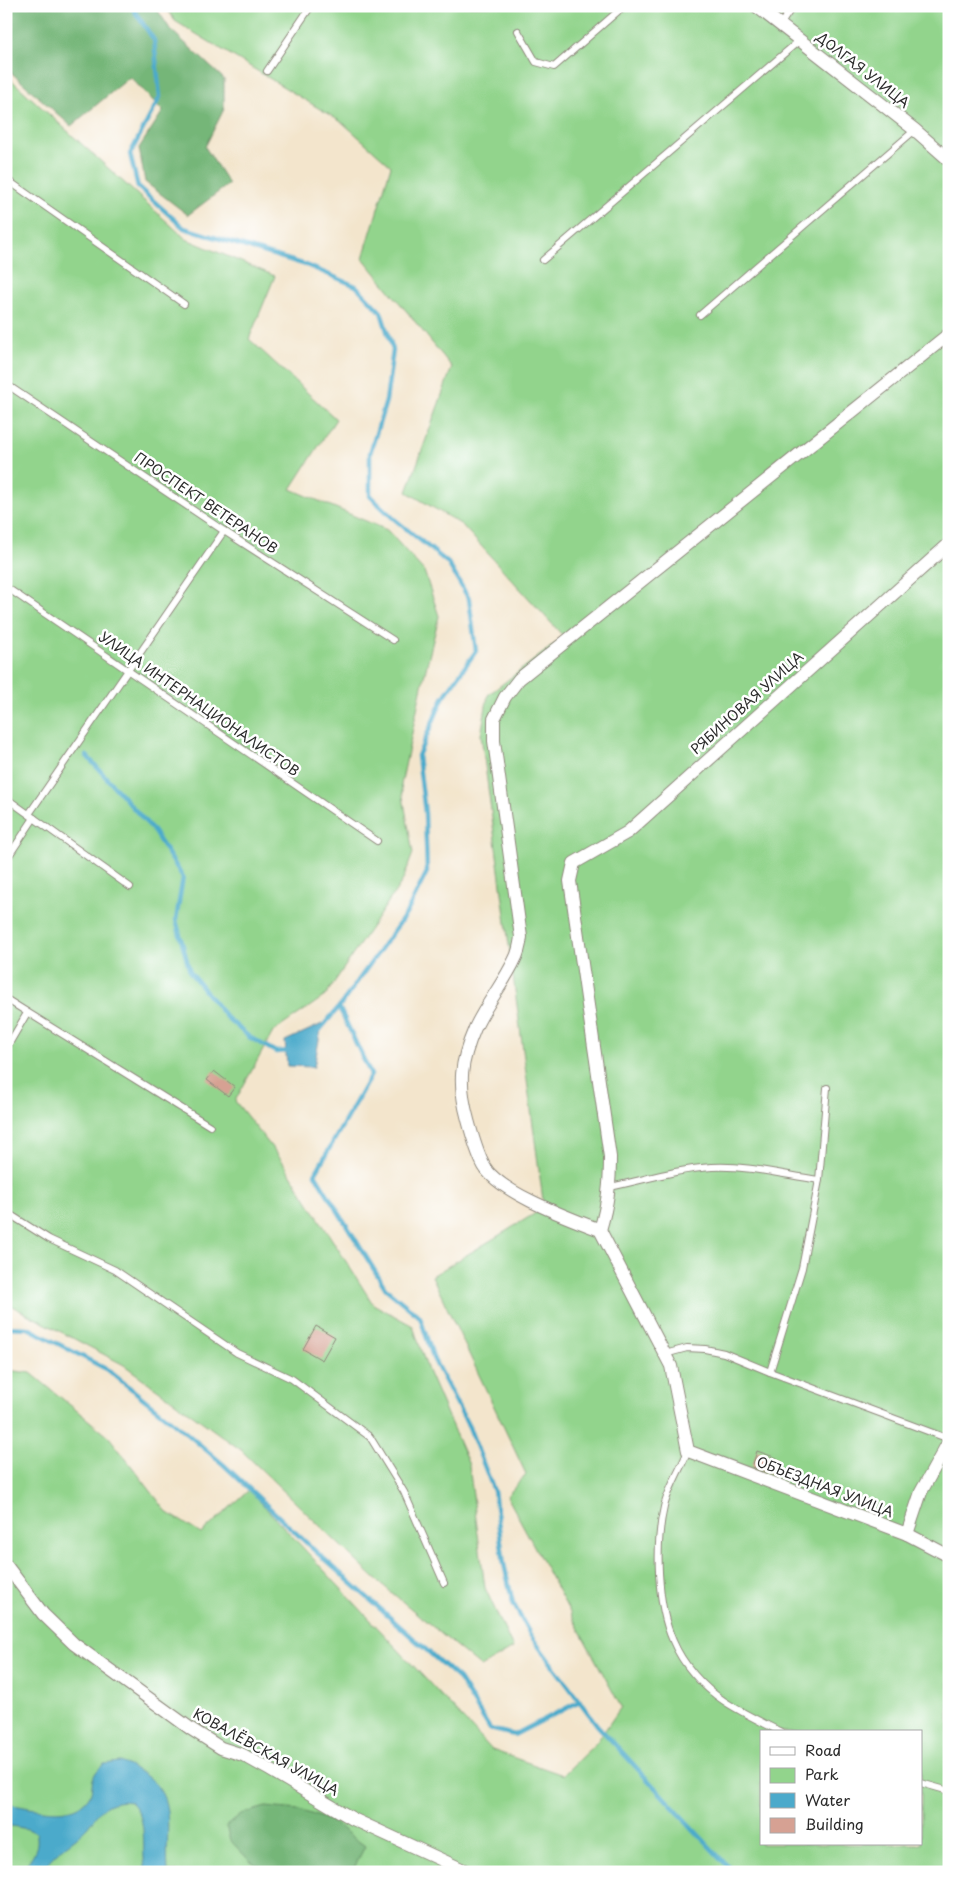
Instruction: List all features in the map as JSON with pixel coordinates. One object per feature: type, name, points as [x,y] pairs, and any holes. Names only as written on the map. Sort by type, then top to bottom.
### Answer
[{"type":"street","name":"ДОЛГАЯ УЛИЦА","points":[[756,6],[915,130],[949,160]]},
{"type":"street","points":[[688,1451],[671,1366],[600,1230],[552,1212],[523,1197],[502,1184],[490,1173],[485,1168],[462,1098],[461,1079],[464,1055],[476,1026],[516,957],[521,937],[494,741],[494,719],[505,698],[519,679],[949,334]]},
{"type":"street","name":"РЯБИНОВАЯ УЛИЦА","points":[[610,1187],[610,1156],[570,881],[574,863],[628,832],[949,544]]},
{"type":"street","points":[[600,1230],[610,1187]]},
{"type":"street","points":[[907,1534],[921,1492],[949,1440]]},
{"type":"street","name":"ОБЪЕЗДНАЯ УЛИЦА","points":[[688,1451],[907,1534],[949,1556]]},
{"type":"street","name":"КОВАЛЁВСКАЯ УЛИЦА","points":[[6,1565],[43,1614],[74,1644],[191,1729],[221,1748],[243,1756],[270,1770],[353,1819],[468,1872]]},
{"type":"lane","points":[[267,71],[311,6]]},
{"type":"lane","points":[[518,32],[536,62],[554,67],[624,6]]},
{"type":"lane","points":[[780,25],[793,6]]},
{"type":"lane","points":[[543,260],[800,40]]},
{"type":"lane","points":[[700,315],[915,130]]},
{"type":"lane","points":[[6,179],[184,304]]},
{"type":"lane","name":"ПРОСПЕКТ ВЕТЕРАНОВ","points":[[6,384],[224,531],[393,640]]},
{"type":"lane","points":[[6,860],[32,816],[128,670],[224,531]]},
{"type":"lane","name":"УЛИЦА ИНТЕРНАЦИОНАЛИСТОВ","points":[[6,586],[377,841]]},
{"type":"lane","points":[[6,798],[130,887]]},
{"type":"lane","points":[[6,1000],[210,1126]]},
{"type":"lane","points":[[6,1049],[27,1013]]},
{"type":"lane","points":[[770,1372],[802,1268],[819,1180],[827,1088]]},
{"type":"lane","points":[[610,1187],[693,1169],[712,1167],[732,1167],[819,1180]]},
{"type":"lane","points":[[6,1212],[49,1240],[115,1270],[237,1353],[292,1378],[370,1437],[404,1492],[444,1583]]},
{"type":"lane","points":[[664,1354],[687,1348],[724,1353],[949,1440]]},
{"type":"lane","points":[[688,1451],[664,1505],[658,1541],[660,1580],[665,1613],[672,1640],[682,1659],[699,1679],[724,1701],[777,1730]]},
{"type":"lane","points":[[922,1783],[949,1791]]},
{"type":"green space","points":[[6,6],[155,6],[170,29],[224,79],[224,109],[205,147],[229,184],[188,215],[145,182],[139,148],[163,111],[130,77],[71,126],[6,68]]},
{"type":"green space","points":[[165,6],[949,6],[949,1872],[6,1872],[6,1370],[31,1373],[109,1437],[167,1512],[201,1534],[249,1490],[492,1750],[563,1775],[596,1743],[621,1707],[507,1496],[526,1474],[432,1276],[544,1208],[481,735],[488,695],[564,637],[462,525],[407,492],[452,367],[363,258],[391,166],[343,123],[175,21]]},
{"type":"green space","points":[[6,75],[186,239],[275,276],[249,339],[336,419],[291,489],[387,530],[424,571],[439,616],[401,785],[413,853],[403,880],[325,996],[273,1032],[235,1101],[281,1159],[373,1304],[413,1326],[428,1371],[469,1465],[485,1588],[513,1648],[481,1667],[373,1577],[241,1450],[124,1365],[6,1303]]},
{"type":"green space","points":[[266,1807],[299,1810],[331,1821],[365,1846],[352,1872],[268,1872],[249,1860],[230,1840],[226,1826],[241,1814]]},
{"type":"water","points":[[322,1024],[314,1067],[287,1066],[285,1041]]},
{"type":"water","points":[[120,1762],[140,1772],[154,1782],[162,1793],[168,1819],[168,1872],[146,1872],[141,1817],[131,1802],[122,1801],[111,1804],[101,1810],[87,1828],[51,1859],[42,1872],[23,1872],[36,1849],[36,1833],[28,1829],[6,1825],[6,1804],[52,1811],[74,1808],[83,1803],[90,1795],[93,1778],[104,1764]]},
{"type":"building","points":[[214,1071],[235,1087],[228,1096],[207,1080]]},
{"type":"building","points":[[316,1326],[335,1337],[322,1360],[303,1349]]},
{"type":"building","points":[[757,1451],[777,1458],[772,1474],[752,1467]]},
{"type":"waterway","points":[[131,6],[154,40],[160,97],[130,154],[138,187],[184,228],[306,265],[356,286],[381,312],[393,350],[386,401],[370,453],[370,496],[393,518],[448,563],[469,599],[476,651],[443,698],[418,756],[425,813],[427,872],[406,914],[339,1007],[371,1075],[315,1174],[386,1289],[420,1317],[434,1360],[469,1427],[494,1491],[504,1564],[513,1603],[531,1636],[597,1725],[733,1872]]},
{"type":"waterway","points":[[87,756],[152,829],[183,877],[176,920],[190,972],[226,1017],[249,1037],[276,1052],[291,1051]]},
{"type":"waterway","points":[[318,1032],[339,1007]]},
{"type":"waterway","points":[[6,1327],[28,1328],[108,1370],[185,1432],[224,1465],[313,1549],[459,1679],[490,1729],[514,1735],[580,1701]]}]
